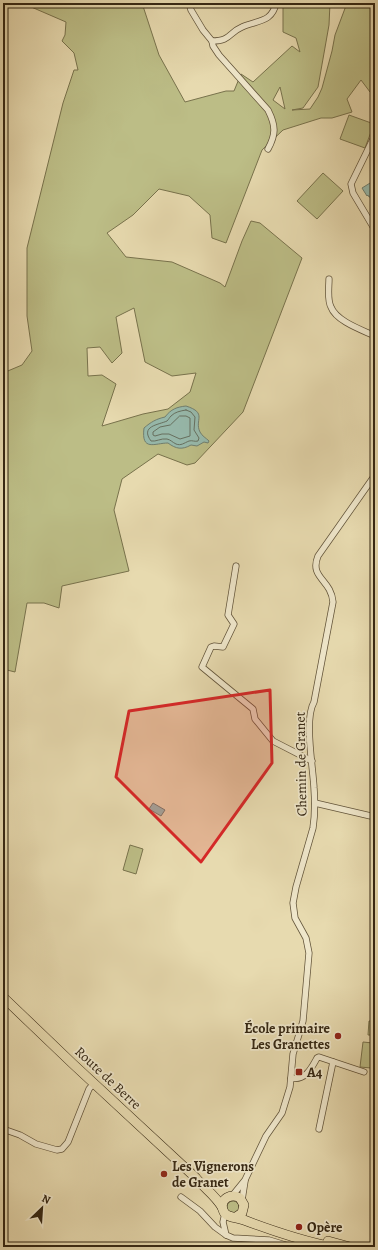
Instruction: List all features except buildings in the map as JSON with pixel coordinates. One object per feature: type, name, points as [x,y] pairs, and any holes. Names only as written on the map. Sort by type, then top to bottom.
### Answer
[{"type":"main road","name":"Route de Berre","points":[[3,997],[215,1196],[229,1214],[268,1230],[333,1247]]},
{"type":"main road","name":"Route de Berre","points":[[196,1178],[218,1192],[231,1196]]},
{"type":"main road","points":[[243,1204],[240,1215],[229,1214],[224,1200],[231,1196],[238,1196],[252,1216],[264,1223],[350,1247]]},
{"type":"street","points":[[189,3],[191,10],[212,41],[213,46],[219,55],[268,110],[272,117],[274,131],[273,139],[268,149]]},
{"type":"street","points":[[212,41],[223,41],[241,27],[266,18],[273,12],[276,3]]},
{"type":"street","points":[[375,135],[351,184],[353,193],[375,230]]},
{"type":"street","points":[[329,279],[330,307],[334,313],[340,319],[375,336]]},
{"type":"street","name":"Chemin de Granet","points":[[231,1196],[245,1180],[266,1136],[282,1113],[290,1087],[293,1054],[304,1021],[310,953],[306,938],[295,918],[293,903],[296,887],[313,828],[315,802],[310,744],[311,711],[333,602],[329,587],[316,573],[315,562],[375,475]]},
{"type":"street","points":[[236,566],[228,615],[234,624],[223,647],[211,647],[202,667],[253,709],[255,719],[273,741],[312,761]]},
{"type":"street","points":[[315,802],[375,817]]},
{"type":"street","points":[[291,1078],[302,1078],[308,1074],[318,1057],[364,1072]]},
{"type":"street","points":[[319,1129],[333,1062]]},
{"type":"street","points":[[3,1129],[20,1135],[36,1144],[57,1150],[62,1149],[68,1142],[89,1089],[94,1083]]},
{"type":"street","name":"Chemin de Granet","points":[[243,1204],[245,1180]]},
{"type":"street","points":[[181,1197],[200,1211],[215,1227],[233,1238],[269,1240],[292,1247]]},
{"type":"street","points":[[226,1233],[223,1222],[229,1214]]},
{"type":"street","points":[[226,1233],[230,1221],[229,1214]]},
{"type":"highlighted area","points":[[270,690],[272,763],[201,862],[116,777],[129,711]]},
{"type":"green space","points":[[22,3],[142,3],[159,55],[185,102],[226,91],[234,91],[241,74],[253,82],[292,46],[300,52],[296,38],[283,32],[283,3],[330,3],[329,25],[318,87],[303,108],[292,110],[310,109],[322,88],[335,35],[347,3],[375,3],[375,75],[370,92],[361,80],[347,99],[352,112],[332,118],[321,118],[283,130],[262,150],[226,243],[212,238],[210,215],[189,196],[159,189],[133,215],[107,233],[126,257],[172,262],[220,283],[225,287],[251,221],[260,223],[302,258],[243,412],[195,463],[187,465],[158,454],[122,479],[114,510],[129,571],[62,586],[59,608],[44,603],[27,603],[15,672],[3,669],[3,493],[5,491],[3,489],[3,373],[22,365],[32,351],[27,316],[27,248],[63,103],[74,70],[78,70],[74,53],[62,41],[65,35],[66,22]],"holes":[[[280,87],[285,109],[273,100]],[[134,308],[145,362],[172,376],[196,373],[190,392],[168,409],[143,414],[102,426],[116,384],[102,375],[88,376],[87,348],[100,347],[112,363],[122,353],[116,317]]]},
{"type":"green space","points":[[349,115],[374,124],[365,148],[340,139]]},
{"type":"green space","points":[[323,173],[343,191],[317,219],[297,201]]},
{"type":"green space","points":[[130,845],[143,849],[136,874],[123,870]]},
{"type":"green space","points":[[369,1021],[375,1021],[374,1035],[368,1035]]},
{"type":"green space","points":[[363,1042],[373,1043],[371,1068],[360,1067]]},
{"type":"green space","points":[[231,1201],[235,1201],[239,1207],[235,1213],[231,1213],[227,1209],[227,1205]]},
{"type":"water","points":[[375,180],[375,197],[369,197],[362,188]]},
{"type":"water","points":[[186,406],[197,411],[199,414],[199,428],[203,436],[209,441],[208,443],[204,442],[197,446],[191,445],[185,448],[176,448],[168,443],[154,445],[147,443],[144,436],[144,428],[154,421],[165,417],[174,409]]},
{"type":"water","points":[[153,803],[165,810],[161,816],[149,809]]},
{"type":"place","name":"École primaire Les Granettes","points":[[338,1036]]},
{"type":"place","name":"A4","points":[[299,1072]]},
{"type":"place","name":"Les Vignerons de Granet","points":[[164,1174]]},
{"type":"place","name":"Opère","points":[[299,1227]]}]
